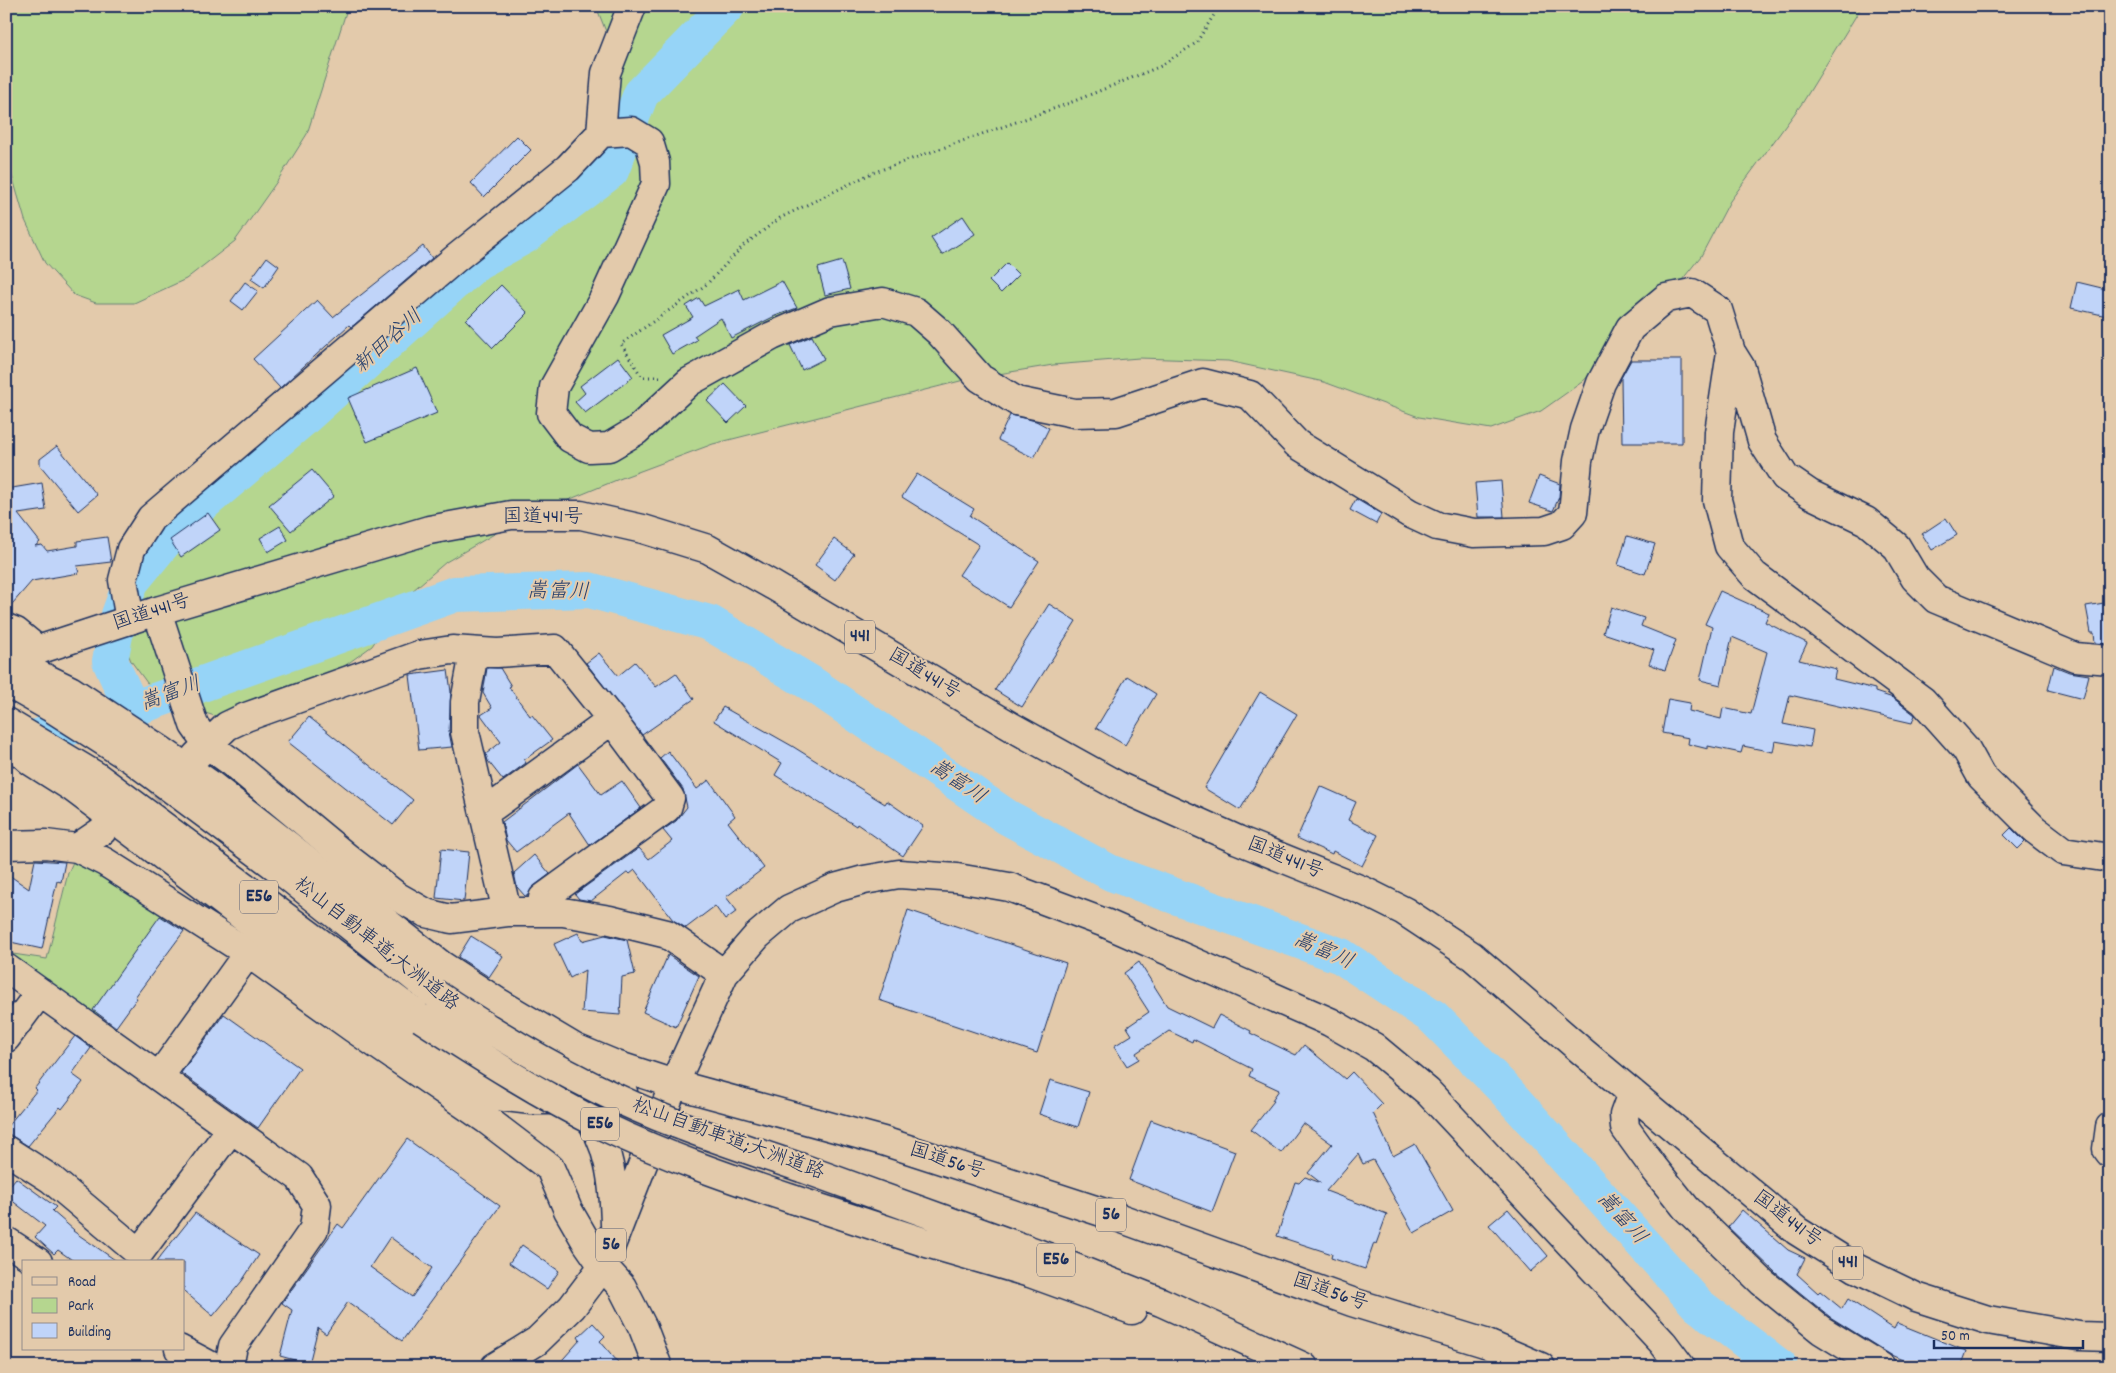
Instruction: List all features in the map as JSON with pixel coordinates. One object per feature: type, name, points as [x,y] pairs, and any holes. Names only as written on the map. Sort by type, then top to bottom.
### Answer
[{"type":"main road","points":[[130,620],[123,580],[131,549],[151,518],[433,278],[568,168],[601,134],[606,73],[632,6]]},
{"type":"main road","points":[[601,134],[631,131],[649,142],[654,162],[656,184],[605,296],[554,387],[551,413],[570,438],[588,448],[609,447],[636,431],[689,382],[772,336],[830,311],[883,302],[916,312],[939,332],[980,378],[1016,402],[1074,413],[1116,412],[1203,383],[1250,395],[1297,444],[1410,513],[1437,526],[1474,533],[1544,531],[1562,525],[1573,513],[1578,461],[1585,429],[1601,383],[1630,328],[1666,298],[1692,293],[1718,310],[1731,352],[1741,368],[1762,441],[1785,477],[1810,494],[1866,521],[1896,546],[1915,578],[1936,599],[2075,657],[2110,660]]},
{"type":"main road","points":[[1731,352],[1719,432],[1717,500],[1729,546],[1754,575],[1923,701],[1966,749],[1981,776],[2034,829],[2062,851],[2110,858]]},
{"type":"main road","name":"国道441号","points":[[6,659],[157,611],[429,530],[511,515],[581,516],[643,529],[708,549],[1012,727],[1122,788],[1238,840],[1364,891],[1404,911],[1472,956],[1796,1231],[1856,1268],[1916,1297],[1988,1320],[2079,1336],[2110,1337]]},
{"type":"main road","points":[[157,611],[198,744],[233,763],[350,860],[398,897],[426,913],[451,919],[507,912],[563,912],[610,920],[667,934],[724,974]]},
{"type":"main road","points":[[6,628],[16,632],[38,650]]},
{"type":"main road","points":[[198,744],[246,717],[419,655],[452,650],[474,653],[555,649],[612,720],[670,798],[667,808],[543,898],[541,912]]},
{"type":"main road","points":[[474,653],[465,702],[465,732],[507,912]]},
{"type":"main road","name":"国道56号","points":[[6,659],[70,690],[162,750],[211,785],[441,965],[496,1002],[575,1048],[616,1066],[674,1084],[892,1144],[1117,1217],[1352,1302],[1485,1343],[1541,1367]]},
{"type":"main road","name":"松山自動車道;大洲道路","points":[[6,682],[50,707],[134,760],[275,866],[434,993],[491,1031],[550,1065],[619,1100],[676,1124],[1046,1256],[1161,1302],[1304,1367]]},
{"type":"main road","points":[[484,809],[494,806],[612,720]]},
{"type":"main road","name":"松山自動車道;大洲道路","points":[[6,722],[84,782],[421,1018],[535,1090],[605,1127],[668,1155],[792,1199],[927,1243],[1030,1273],[1296,1367]]},
{"type":"main road","points":[[6,740],[32,762],[84,782],[385,1025],[496,1096],[570,1100],[674,1084],[724,974],[757,936],[788,909],[836,888],[864,880],[899,874],[957,878],[1009,887],[1104,923],[1330,1022],[1374,1046],[1434,1098],[1663,1343],[1681,1367]]},
{"type":"main road","points":[[77,848],[102,831]]},
{"type":"main road","points":[[6,845],[46,844],[77,848],[105,862],[248,953],[487,1120],[550,1168],[568,1210],[587,1243],[603,1266],[622,1287],[643,1328],[658,1367]]},
{"type":"main road","points":[[159,1078],[248,953]]},
{"type":"main road","points":[[6,968],[299,1177],[317,1205],[314,1230],[233,1346],[229,1367]]},
{"type":"main road","points":[[6,1038],[40,992]]},
{"type":"main road","name":"56","points":[[495,1367],[537,1341],[572,1307],[603,1266],[674,1084]]},
{"type":"main road","points":[[1632,1093],[1624,1115],[1625,1128],[1686,1208],[1762,1282],[1821,1330],[1881,1367]]},
{"type":"main road","points":[[570,1100],[585,1110],[603,1142],[614,1190],[616,1234]]},
{"type":"main road","points":[[2110,1127],[2107,1150],[2110,1153]]},
{"type":"main road","points":[[6,1150],[51,1179],[139,1253],[231,1128]]},
{"type":"main road","points":[[6,1241],[35,1260]]},
{"type":"main road","points":[[181,1350],[213,1367]]},
{"type":"path","points":[[689,382],[677,377],[642,377],[621,344],[707,284],[744,245],[780,218],[872,173],[1067,104],[1161,66],[1196,43],[1214,15],[1216,6]]},
{"type":"green space","points":[[6,6],[348,6],[307,134],[278,180],[235,241],[186,279],[134,303],[96,303],[74,295],[45,263],[25,220],[6,155]]},
{"type":"green space","points":[[596,6],[1862,6],[1803,102],[1730,201],[1701,256],[1651,319],[1582,382],[1541,411],[1491,429],[1419,417],[1324,382],[1228,361],[1139,358],[1053,365],[968,379],[713,444],[619,479],[515,522],[446,562],[404,598],[372,646],[321,683],[267,710],[215,716],[168,702],[153,691],[131,661],[118,628],[128,545],[567,183],[619,65]]},
{"type":"green space","points":[[77,853],[169,911],[94,1021],[6,968],[6,953],[47,959],[68,873]]},
{"type":"building","points":[[517,136],[531,150],[484,197],[471,183]]},
{"type":"building","points":[[963,216],[975,234],[942,255],[931,238]]},
{"type":"building","points":[[423,246],[432,258],[354,325],[351,327],[349,325],[280,388],[253,359],[317,300],[333,317]]},
{"type":"building","points":[[267,257],[279,266],[264,288],[251,279]]},
{"type":"building","points":[[842,261],[850,289],[825,295],[818,268]]},
{"type":"building","points":[[1007,263],[1019,275],[1001,293],[989,281]]},
{"type":"building","points":[[782,281],[797,308],[775,316],[731,338],[721,318],[694,336],[697,340],[672,354],[661,335],[693,317],[686,306],[699,298],[704,306],[739,289],[744,300]]},
{"type":"building","points":[[245,282],[258,291],[243,310],[231,301]]},
{"type":"building","points":[[2077,282],[2110,290],[2110,304],[2107,316],[2071,308]]},
{"type":"building","points":[[501,285],[528,313],[493,348],[466,320]]},
{"type":"building","points":[[812,336],[824,359],[802,370],[790,345]]},
{"type":"building","points":[[618,357],[633,377],[585,413],[575,402],[585,393],[580,386]]},
{"type":"building","points":[[1631,360],[1682,360],[1682,443],[1622,443],[1621,378]]},
{"type":"building","points":[[417,368],[437,413],[367,442],[348,398]]},
{"type":"building","points":[[725,384],[746,406],[728,423],[707,401]]},
{"type":"building","points":[[1010,415],[1036,421],[1049,428],[1034,458],[998,440]]},
{"type":"building","points":[[57,446],[97,495],[78,511],[40,465],[40,459]]},
{"type":"building","points":[[312,470],[334,496],[291,531],[269,505]]},
{"type":"building","points":[[917,474],[974,509],[970,516],[1039,561],[1009,607],[959,575],[979,545],[902,497]]},
{"type":"building","points":[[1539,476],[1560,484],[1559,497],[1553,511],[1529,503]]},
{"type":"building","points":[[1501,481],[1504,517],[1478,517],[1475,483]]},
{"type":"building","points":[[42,483],[46,510],[18,514],[40,542],[35,546],[42,545],[47,551],[77,546],[77,541],[107,537],[111,562],[77,566],[79,573],[32,581],[6,611],[6,489]]},
{"type":"building","points":[[1356,499],[1381,514],[1376,524],[1350,510]]},
{"type":"building","points":[[208,513],[220,530],[181,557],[170,540]]},
{"type":"building","points":[[1946,518],[1957,535],[1932,550],[1922,534]]},
{"type":"building","points":[[280,526],[288,540],[268,552],[260,538]]},
{"type":"building","points":[[1627,536],[1655,544],[1645,574],[1618,565]]},
{"type":"building","points":[[834,539],[854,554],[835,580],[815,565]]},
{"type":"building","points":[[1720,591],[1769,613],[1765,622],[1807,643],[1799,660],[1836,669],[1834,679],[1875,689],[1875,692],[1893,698],[1915,715],[1912,723],[1790,695],[1783,724],[1813,730],[1810,747],[1775,741],[1773,752],[1743,746],[1741,753],[1708,746],[1708,749],[1688,744],[1689,738],[1662,733],[1668,699],[1690,703],[1689,711],[1721,719],[1723,708],[1751,714],[1767,652],[1732,637],[1721,685],[1700,680],[1712,627],[1705,624]]},
{"type":"building","points":[[2110,602],[2110,644],[2095,643],[2094,633],[2091,633],[2086,606]]},
{"type":"building","points":[[1049,604],[1076,621],[1022,707],[995,690]]},
{"type":"building","points":[[1611,607],[1644,618],[1641,626],[1676,640],[1665,670],[1649,664],[1654,650],[1603,633]]},
{"type":"building","points":[[599,653],[618,676],[635,662],[656,687],[676,673],[694,699],[642,735],[586,663]]},
{"type":"building","points":[[2054,666],[2069,672],[2089,675],[2083,699],[2048,690]]},
{"type":"building","points":[[487,668],[500,668],[511,686],[509,687],[530,716],[532,715],[552,740],[524,760],[526,763],[503,780],[488,761],[486,754],[501,742],[481,715],[492,708],[483,693]]},
{"type":"building","points":[[448,670],[451,692],[449,732],[452,747],[419,750],[410,675]]},
{"type":"building","points":[[1127,676],[1156,694],[1125,745],[1096,728]]},
{"type":"building","points":[[1260,692],[1297,714],[1240,810],[1204,788]]},
{"type":"building","points":[[723,707],[792,746],[885,804],[887,801],[923,826],[903,856],[857,824],[856,826],[775,775],[782,763],[714,721]]},
{"type":"building","points":[[309,717],[413,800],[393,825],[288,742]]},
{"type":"building","points":[[668,751],[697,789],[709,780],[735,816],[728,822],[764,868],[726,897],[737,911],[725,920],[715,906],[686,928],[673,920],[635,870],[630,874],[628,872],[591,901],[579,899],[575,894],[639,848],[649,859],[672,841],[663,830],[676,821],[687,807],[683,789],[660,758]]},
{"type":"building","points":[[578,764],[601,795],[622,781],[641,808],[590,845],[569,813],[516,852],[506,840],[502,822]]},
{"type":"building","points":[[1320,786],[1356,802],[1348,820],[1378,835],[1362,866],[1333,851],[1332,854],[1297,838]]},
{"type":"building","points":[[2011,828],[2025,842],[2018,849],[2004,835]]},
{"type":"building","points":[[441,849],[469,852],[464,901],[436,898]]},
{"type":"building","points":[[534,855],[550,874],[534,886],[525,896],[517,887],[514,873]]},
{"type":"building","points":[[35,860],[65,862],[61,882],[57,881],[42,949],[6,941],[6,873],[29,889]]},
{"type":"building","points":[[908,910],[1066,963],[1037,1053],[879,1000]]},
{"type":"building","points":[[160,916],[184,931],[135,997],[137,998],[116,1027],[93,1010]]},
{"type":"building","points":[[578,933],[582,941],[605,935],[627,940],[635,974],[622,977],[620,1015],[582,1012],[585,970],[570,978],[554,944]]},
{"type":"building","points":[[471,936],[503,956],[489,977],[458,957]]},
{"type":"building","points":[[668,955],[699,976],[676,1027],[643,1012]]},
{"type":"building","points":[[1139,962],[1167,1006],[1212,1028],[1219,1015],[1251,1031],[1250,1033],[1296,1055],[1304,1045],[1345,1079],[1352,1072],[1382,1104],[1373,1113],[1393,1156],[1415,1144],[1453,1211],[1414,1233],[1373,1160],[1363,1164],[1358,1154],[1326,1191],[1387,1214],[1365,1269],[1331,1258],[1332,1254],[1277,1236],[1295,1182],[1299,1183],[1305,1177],[1321,1183],[1308,1173],[1332,1144],[1303,1123],[1281,1153],[1251,1130],[1274,1101],[1272,1100],[1279,1090],[1249,1076],[1252,1069],[1193,1039],[1192,1042],[1169,1031],[1136,1053],[1139,1059],[1127,1066],[1114,1046],[1132,1035],[1127,1027],[1149,1012],[1124,973]]},
{"type":"building","points":[[224,1014],[300,1068],[258,1128],[181,1073]]},
{"type":"building","points":[[75,1036],[91,1048],[72,1074],[83,1082],[62,1109],[60,1107],[28,1146],[12,1136],[6,1131],[6,1128],[37,1090],[35,1088]]},
{"type":"building","points":[[1050,1080],[1089,1092],[1078,1127],[1039,1114]]},
{"type":"building","points":[[1151,1120],[1235,1151],[1212,1212],[1129,1180]]},
{"type":"building","points":[[407,1139],[500,1206],[402,1341],[348,1302],[326,1334],[318,1328],[309,1364],[280,1356],[292,1310],[282,1303],[338,1224],[343,1228]],"holes":[[[390,1237],[432,1268],[412,1297],[370,1267]]]},
{"type":"building","points":[[16,1178],[56,1207],[52,1211],[73,1231],[115,1260],[72,1260],[58,1250],[54,1254],[35,1237],[45,1226],[6,1196],[6,1190]]},
{"type":"building","points":[[1508,1209],[1548,1256],[1530,1272],[1489,1225]]},
{"type":"building","points":[[1742,1210],[1788,1250],[1805,1258],[1797,1274],[1818,1293],[1820,1291],[1842,1309],[1848,1299],[1894,1329],[1897,1323],[1966,1351],[1960,1367],[1930,1367],[1916,1361],[1914,1365],[1891,1355],[1830,1317],[1776,1273],[1728,1227]]},
{"type":"building","points":[[195,1213],[259,1255],[242,1281],[213,1316],[185,1292],[185,1260],[158,1260]]},
{"type":"building","points":[[522,1245],[559,1271],[547,1289],[509,1263]]},
{"type":"building","points":[[593,1323],[605,1336],[600,1341],[622,1367],[556,1367],[580,1340],[578,1337]]},
{"type":"waterway","name":"新田谷川","points":[[132,709],[110,661],[119,615],[131,582],[180,523],[303,419],[477,262],[525,236],[611,171],[641,94],[727,6]]},
{"type":"waterway","name":"嵩富川","points":[[6,746],[132,709],[455,594],[589,590],[710,623],[812,684],[1007,817],[1111,873],[1341,956],[1433,1017],[1505,1090],[1698,1305],[1780,1367]]},
{"type":"tunnel","points":[[117,819],[181,768]]}]
